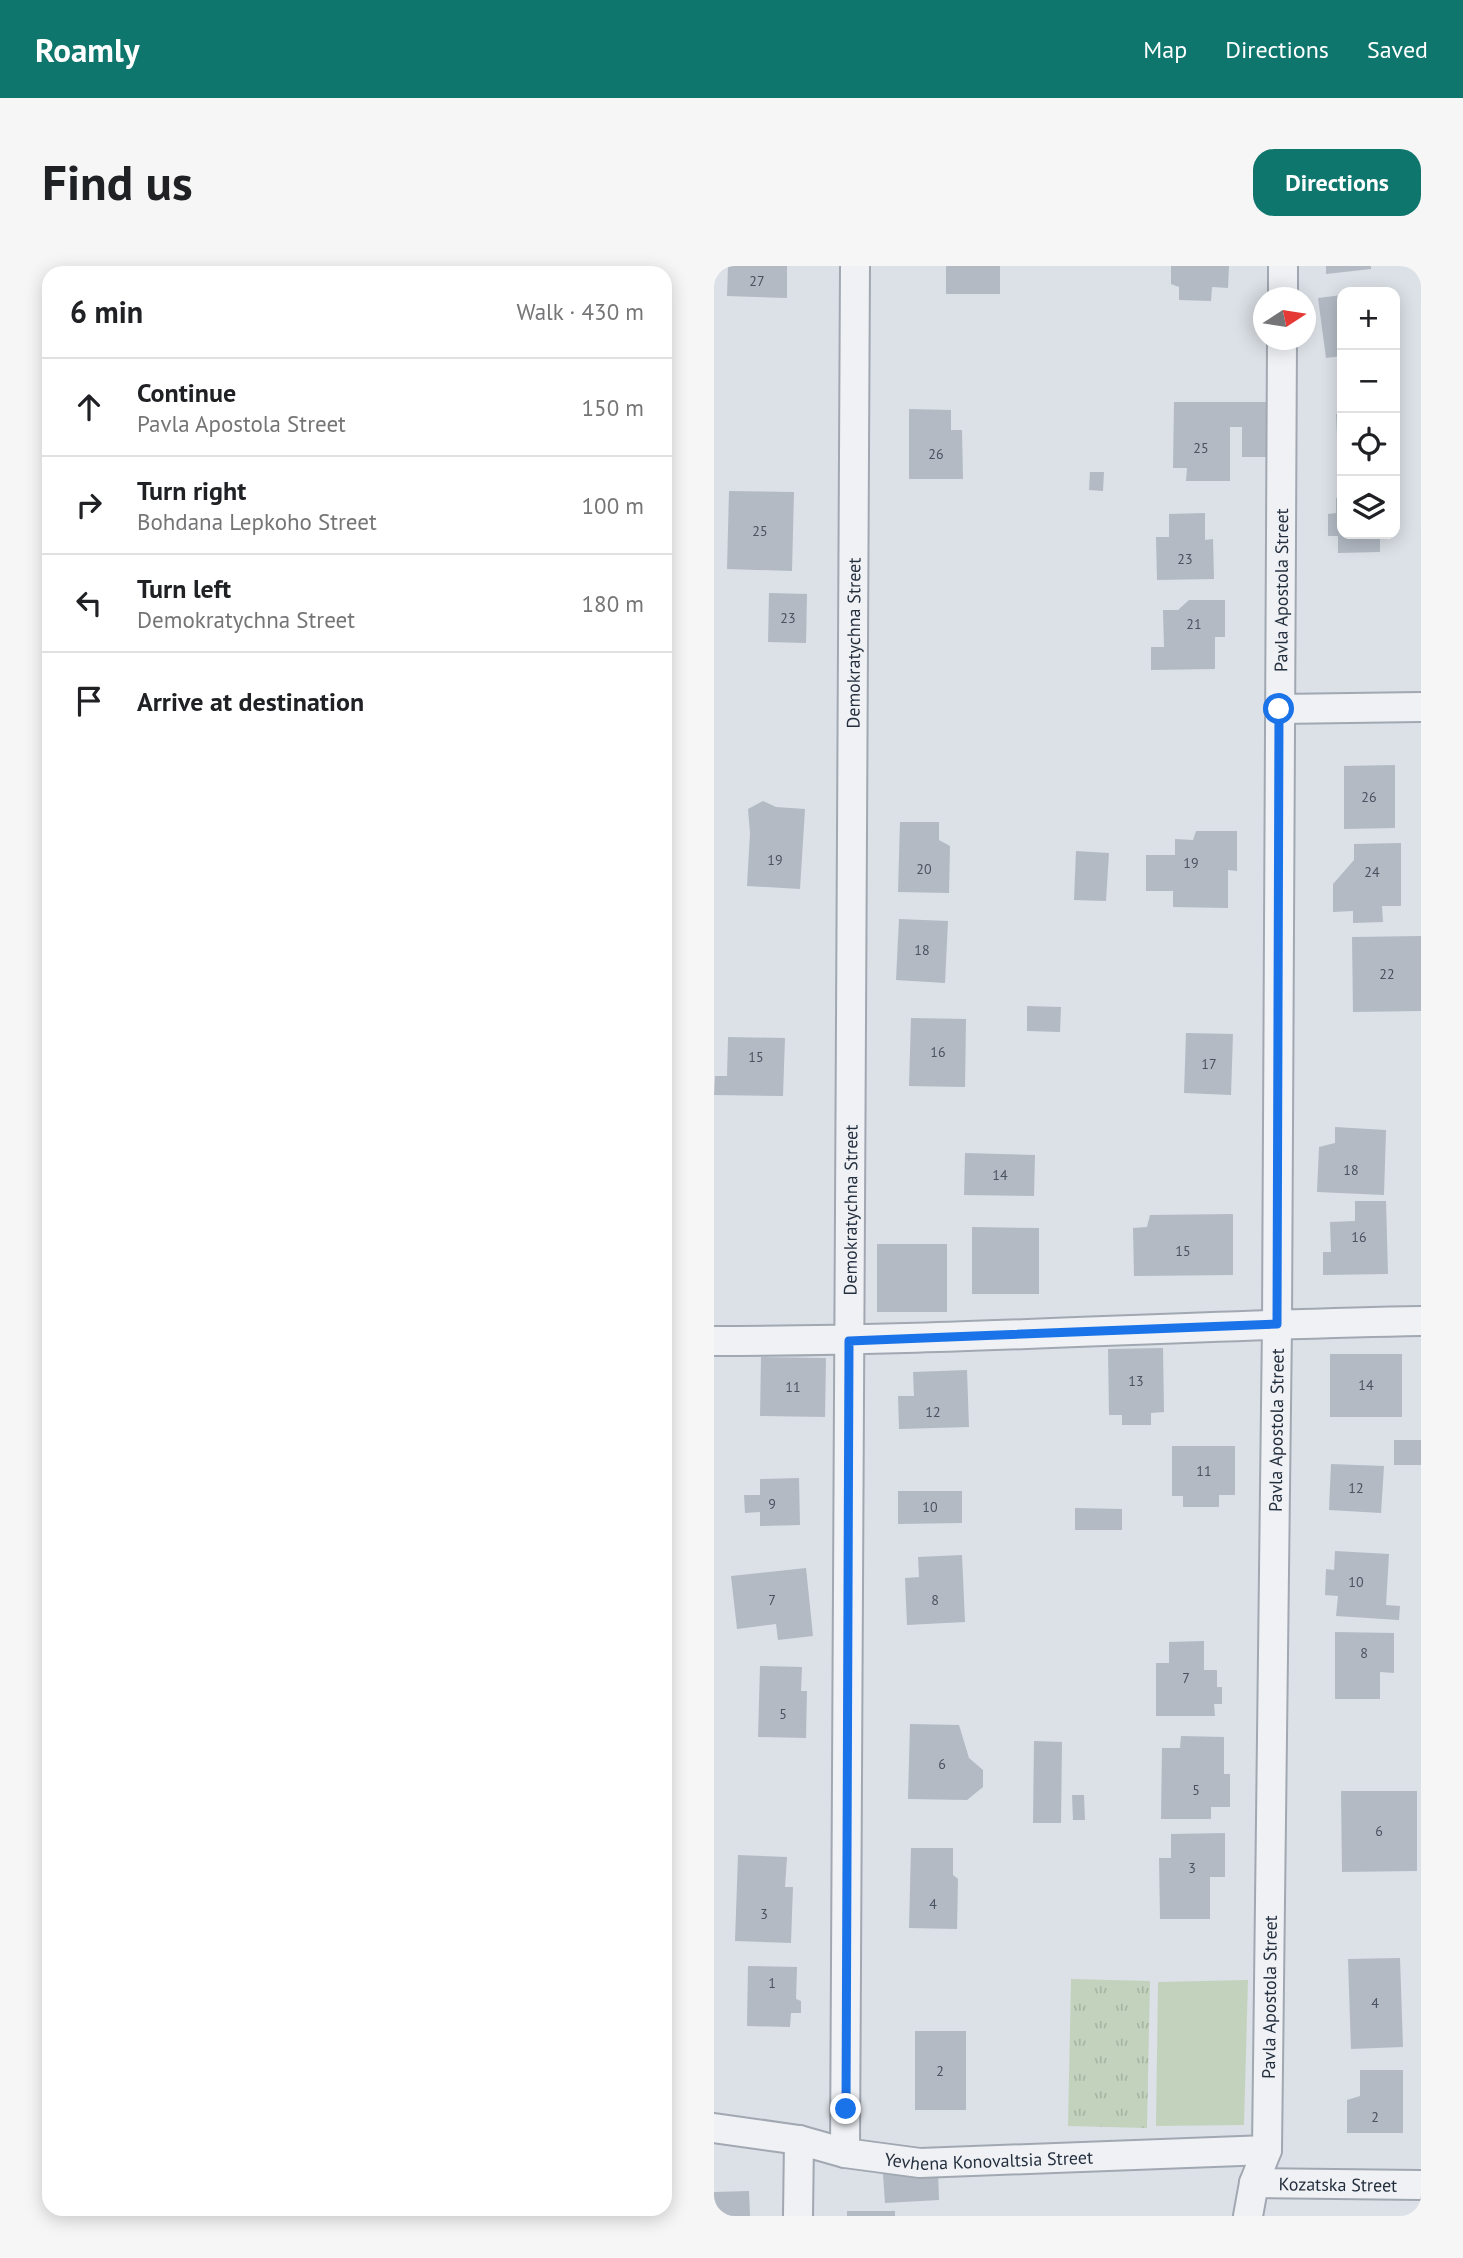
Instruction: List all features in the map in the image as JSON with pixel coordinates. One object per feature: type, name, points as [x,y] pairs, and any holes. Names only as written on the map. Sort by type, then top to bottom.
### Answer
[{"type":"street","name":"Demokratychna Street","points":[[845,2153],[855,266]]},
{"type":"street","points":[[1283,266],[1283,287]]},
{"type":"street","name":"Pavla Apostola Street","points":[[1248,2216],[1254,2183],[1267,2150],[1277,1324],[1282,350]]},
{"type":"street","points":[[1279,709],[1421,706]]},
{"type":"street","points":[[714,1341],[849,1341],[1421,1321]]},
{"type":"street","name":"Yevhena Konovaltsia Street","points":[[714,2128],[799,2140],[845,2153],[920,2163],[1267,2150]]},
{"type":"street","points":[[799,2140],[799,2216]]},
{"type":"street","name":"Kozatska Street","points":[[1254,2183],[1421,2185]]},
{"type":"green space","points":[[1071,1979],[1150,1981],[1147,2128],[1068,2126]]},
{"type":"green space","points":[[1248,1980],[1244,2125],[1156,2126],[1158,1982]]},
{"type":"building","points":[[728,266],[787,266],[787,298],[727,296]]},
{"type":"building","points":[[946,266],[1000,266],[1000,294],[946,294]]},
{"type":"building","points":[[1171,266],[1229,266],[1228,288],[1212,287],[1211,301],[1179,300],[1179,287],[1171,284]]},
{"type":"building","points":[[1326,266],[1371,266],[1371,269],[1326,274]]},
{"type":"building","points":[[1337,296],[1337,357],[1326,358],[1318,298]]},
{"type":"building","points":[[1174,402],[1269,402],[1269,457],[1242,457],[1242,427],[1230,427],[1230,481],[1186,481],[1187,468],[1173,468]]},
{"type":"building","points":[[909,409],[951,410],[951,430],[962,430],[963,479],[909,479]]},
{"type":"building","points":[[1090,472],[1104,472],[1103,491],[1089,490]]},
{"type":"building","points":[[729,491],[794,492],[792,571],[727,569]]},
{"type":"building","points":[[1337,498],[1337,536],[1328,536],[1328,514],[1336,513]]},
{"type":"building","points":[[1205,513],[1205,540],[1213,539],[1214,579],[1157,580],[1156,537],[1169,537],[1169,514]]},
{"type":"building","points":[[1338,539],[1380,539],[1380,552],[1338,553]]},
{"type":"building","points":[[769,593],[807,594],[806,643],[768,642]]},
{"type":"building","points":[[1189,600],[1225,600],[1225,637],[1215,637],[1215,669],[1151,670],[1151,647],[1164,647],[1163,610],[1178,610]]},
{"type":"building","points":[[1395,765],[1395,828],[1344,829],[1344,766]]},
{"type":"building","points":[[763,801],[776,807],[805,809],[800,889],[747,886],[750,833],[748,809]]},
{"type":"building","points":[[900,822],[939,822],[939,840],[950,846],[949,893],[898,892]]},
{"type":"building","points":[[1196,831],[1237,831],[1237,871],[1228,870],[1228,908],[1173,907],[1173,891],[1146,891],[1146,855],[1175,855],[1175,839],[1193,840]]},
{"type":"building","points":[[1401,843],[1401,906],[1382,906],[1383,922],[1353,923],[1353,911],[1333,912],[1333,884],[1354,860],[1354,844]]},
{"type":"building","points":[[1076,851],[1109,853],[1106,901],[1074,900]]},
{"type":"building","points":[[899,919],[948,921],[945,983],[896,980]]},
{"type":"building","points":[[1421,936],[1421,1011],[1353,1012],[1352,937]]},
{"type":"building","points":[[1027,1006],[1061,1007],[1060,1032],[1027,1031]]},
{"type":"building","points":[[911,1018],[966,1019],[965,1087],[909,1086]]},
{"type":"building","points":[[1186,1033],[1233,1034],[1231,1095],[1184,1093]]},
{"type":"building","points":[[728,1037],[785,1038],[783,1096],[714,1095],[715,1076],[727,1076]]},
{"type":"building","points":[[1335,1127],[1386,1130],[1384,1195],[1317,1192],[1319,1147],[1335,1143]]},
{"type":"building","points":[[965,1153],[1035,1155],[1034,1196],[964,1195]]},
{"type":"building","points":[[1355,1201],[1386,1201],[1388,1274],[1323,1275],[1323,1252],[1331,1252],[1330,1222],[1355,1221]]},
{"type":"building","points":[[1233,1214],[1233,1275],[1134,1276],[1133,1228],[1147,1227],[1150,1215]]},
{"type":"building","points":[[972,1227],[1039,1228],[1039,1294],[972,1294]]},
{"type":"building","points":[[877,1244],[947,1244],[947,1312],[877,1312]]},
{"type":"building","points":[[1163,1348],[1164,1412],[1151,1413],[1151,1425],[1122,1425],[1122,1415],[1109,1415],[1108,1349]]},
{"type":"building","points":[[1330,1354],[1402,1354],[1402,1417],[1330,1417]]},
{"type":"building","points":[[761,1357],[826,1358],[825,1417],[760,1416]]},
{"type":"building","points":[[967,1370],[969,1427],[899,1429],[898,1396],[914,1396],[913,1372]]},
{"type":"building","points":[[1394,1440],[1421,1440],[1421,1465],[1394,1465]]},
{"type":"building","points":[[1172,1446],[1235,1446],[1235,1495],[1219,1495],[1219,1507],[1183,1507],[1183,1496],[1172,1496]]},
{"type":"building","points":[[1331,1464],[1384,1466],[1381,1513],[1329,1510]]},
{"type":"building","points":[[799,1478],[800,1525],[760,1526],[760,1512],[745,1513],[744,1495],[760,1495],[760,1479]]},
{"type":"building","points":[[898,1491],[962,1491],[962,1523],[898,1524]]},
{"type":"building","points":[[1075,1508],[1122,1509],[1122,1530],[1075,1530]]},
{"type":"building","points":[[1335,1551],[1389,1554],[1386,1605],[1400,1606],[1399,1620],[1336,1616],[1338,1596],[1325,1595],[1326,1569],[1334,1570]]},
{"type":"building","points":[[962,1555],[965,1622],[907,1625],[905,1578],[919,1577],[918,1557]]},
{"type":"building","points":[[806,1568],[813,1636],[778,1640],[776,1624],[737,1629],[731,1576]]},
{"type":"building","points":[[1335,1632],[1394,1633],[1394,1673],[1380,1672],[1380,1699],[1335,1699]]},
{"type":"building","points":[[1204,1641],[1204,1670],[1217,1670],[1217,1687],[1222,1687],[1222,1704],[1214,1704],[1215,1716],[1156,1716],[1156,1663],[1169,1663],[1169,1642]]},
{"type":"building","points":[[760,1666],[802,1667],[801,1691],[807,1691],[806,1738],[758,1737]]},
{"type":"building","points":[[910,1724],[959,1725],[969,1758],[983,1770],[983,1787],[967,1800],[908,1799]]},
{"type":"building","points":[[1181,1736],[1224,1737],[1224,1774],[1230,1774],[1230,1807],[1211,1807],[1211,1819],[1161,1819],[1162,1748],[1180,1748]]},
{"type":"building","points":[[1034,1741],[1062,1742],[1061,1823],[1033,1823]]},
{"type":"building","points":[[1341,1791],[1417,1791],[1417,1871],[1342,1872]]},
{"type":"building","points":[[1072,1795],[1084,1795],[1085,1820],[1073,1820]]},
{"type":"building","points":[[1225,1833],[1225,1877],[1210,1877],[1210,1919],[1160,1919],[1159,1858],[1171,1858],[1171,1834]]},
{"type":"building","points":[[911,1848],[953,1848],[953,1875],[958,1879],[957,1929],[909,1928]]},
{"type":"building","points":[[738,1855],[787,1857],[785,1887],[793,1887],[791,1943],[735,1941]]},
{"type":"building","points":[[1400,1958],[1403,2047],[1351,2049],[1348,1959]]},
{"type":"building","points":[[748,1966],[797,1967],[796,1999],[801,2001],[801,2013],[791,2013],[790,2027],[747,2026]]},
{"type":"building","points":[[915,2031],[966,2031],[966,2110],[915,2110]]},
{"type":"building","points":[[1360,2070],[1403,2070],[1403,2133],[1347,2133],[1347,2100],[1360,2096]]},
{"type":"building","points":[[938,2171],[939,2200],[885,2203],[883,2174]]},
{"type":"building","points":[[749,2191],[750,2216],[714,2216],[714,2192]]},
{"type":"building","points":[[847,2211],[895,2211],[895,2216],[847,2216]]},
{"type":"route","points":[[846,2109],[849,1341],[1277,1324],[1279,709]]}]
